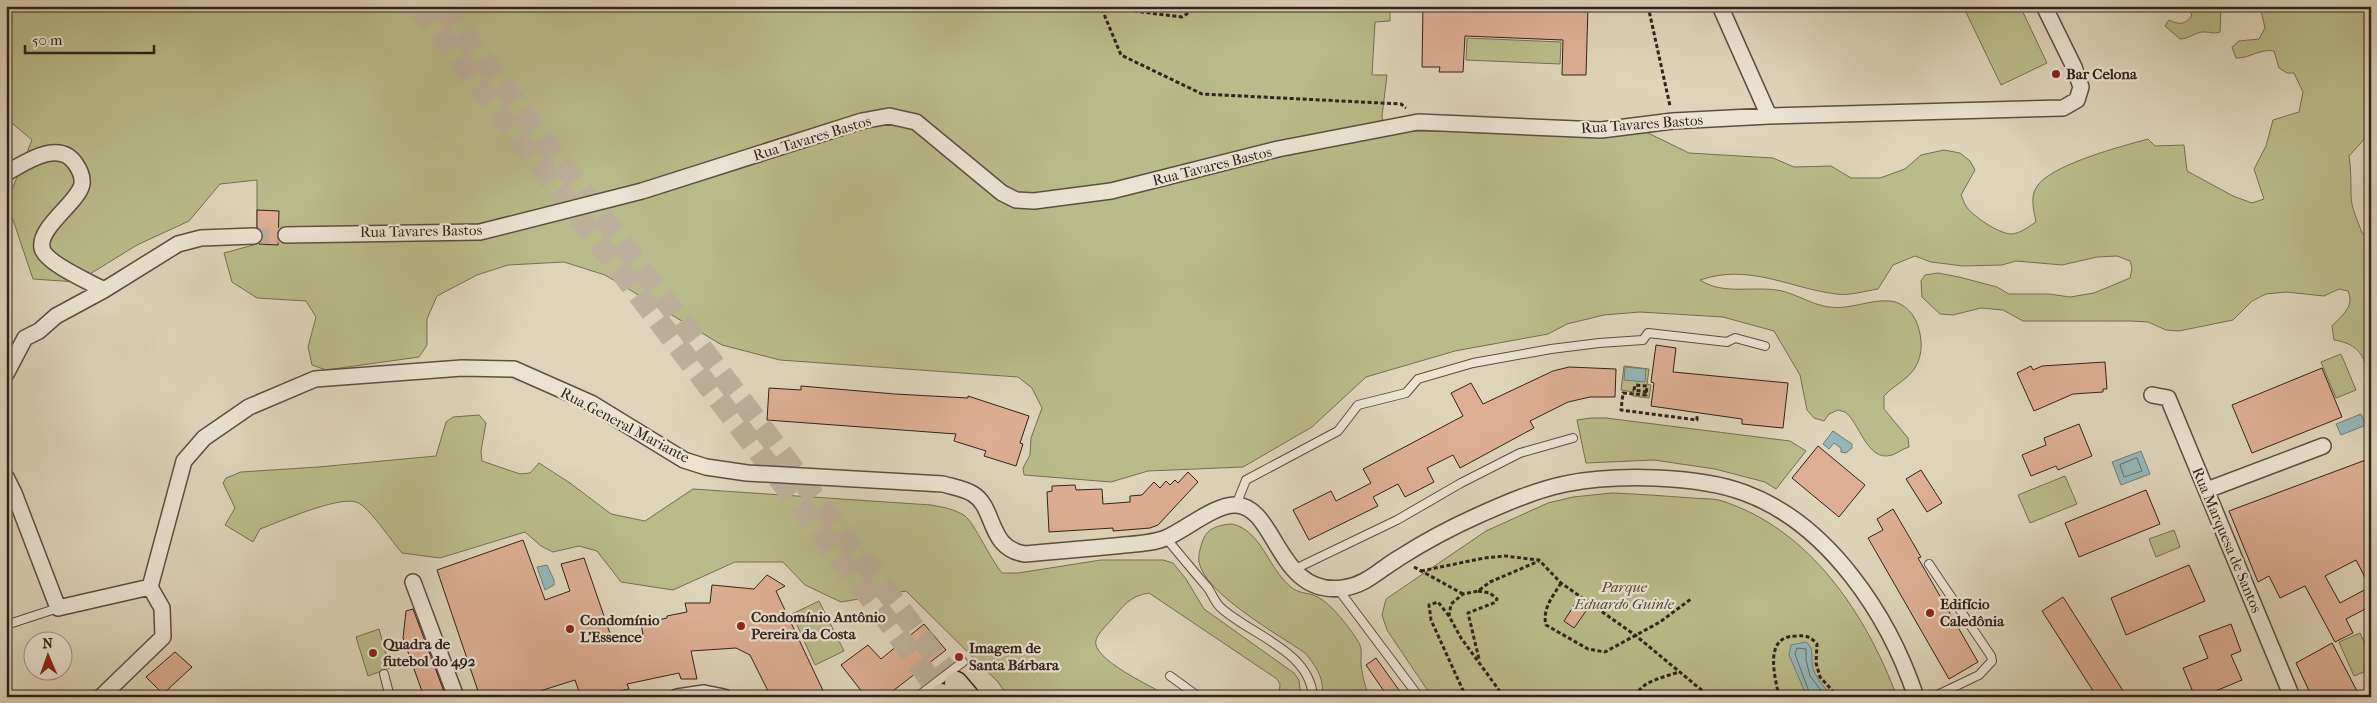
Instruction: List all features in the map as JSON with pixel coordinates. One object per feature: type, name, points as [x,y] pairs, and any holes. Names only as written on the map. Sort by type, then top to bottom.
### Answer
[{"type":"street","points":[[1720,6],[1768,116]]},
{"type":"street","name":"Rua Tavares Bastos","points":[[286,235],[480,232],[642,191],[862,121],[889,116],[916,122],[1002,193],[1016,200],[1034,201],[1111,191],[1278,150],[1418,122],[1601,130],[1673,122],[1768,116],[2063,108],[2077,100],[2081,87],[2074,67],[2044,6]]},
{"type":"street","points":[[6,173],[42,154],[58,153],[72,159],[81,172],[82,186],[42,237],[42,249],[49,259],[104,290]]},
{"type":"street","points":[[6,374],[25,338],[39,331],[56,316],[104,290],[178,244],[201,238],[254,236]]},
{"type":"street","name":"Rua General Mariante","points":[[150,587],[184,461],[204,438],[249,407],[315,379],[462,368],[514,369],[591,404],[684,460],[706,467],[748,473],[898,480],[951,486],[974,494],[980,500],[1002,544],[1016,553],[1025,554],[1140,543],[1166,538],[1221,508],[1236,505]]},
{"type":"street","name":"Rua Marquesa de Santos","points":[[2152,395],[2168,398],[2292,697]]},
{"type":"street","points":[[2207,490],[2323,446]]},
{"type":"street","points":[[6,477],[14,493],[58,608],[150,587],[162,608],[163,636],[101,697]]},
{"type":"street","points":[[1236,505],[1248,509],[1258,516],[1293,570],[1316,586],[1338,589],[1358,586],[1398,558],[1470,519],[1504,504],[1564,484],[1651,479],[1711,483],[1747,493],[1781,511],[1824,544],[1866,594],[1897,652],[1916,697]]},
{"type":"street","points":[[412,582],[456,697]]},
{"type":"street","points":[[677,697],[704,693],[724,697]]},
{"type":"lane","points":[[1236,505],[1246,480],[1338,431],[1358,405],[1406,393],[1418,379],[1473,363],[1551,349],[1642,340],[1648,333],[1726,342],[1735,338],[1765,346]]},
{"type":"lane","points":[[1293,570],[1397,520],[1461,483],[1520,453],[1573,438]]},
{"type":"lane","points":[[1166,538],[1210,591],[1219,607],[1293,658],[1307,672],[1313,697]]},
{"type":"lane","points":[[1929,564],[1992,656],[1992,661],[1979,675],[1933,697]]},
{"type":"lane","points":[[1338,589],[1419,697]]},
{"type":"lane","points":[[6,624],[58,608]]},
{"type":"lane","points":[[384,674],[390,697]]},
{"type":"lane","points":[[1170,676],[1199,697]]},
{"type":"lane","points":[[917,697],[954,687]]},
{"type":"path","points":[[1199,6],[1182,17],[1101,8],[1121,55],[1202,94],[1401,104],[1418,122]]},
{"type":"path","points":[[1648,6],[1673,122]]},
{"type":"path","points":[[1647,392],[1646,396],[1623,393],[1621,410],[1696,420],[1697,414]]},
{"type":"path","points":[[1421,571],[1484,558],[1505,556],[1539,560],[1561,583],[1635,635],[1710,697]]},
{"type":"path","points":[[1398,558],[1463,594]]},
{"type":"path","points":[[1478,591],[1490,582],[1539,560]]},
{"type":"path","points":[[1561,583],[1546,609],[1544,618],[1546,625],[1553,631],[1588,649],[1605,652],[1660,622],[1691,599]]},
{"type":"path","points":[[1449,616],[1451,604],[1463,594],[1478,591],[1490,593],[1497,599],[1496,602],[1468,613],[1479,661]]},
{"type":"path","points":[[1466,697],[1430,620],[1429,604],[1438,602],[1449,616],[1461,638],[1504,696]]},
{"type":"path","points":[[1779,697],[1772,666],[1774,649],[1782,638],[1799,636],[1811,637],[1817,644],[1816,663],[1820,677],[1838,697]]},
{"type":"path","points":[[1636,697],[1638,692],[1648,683],[1679,672]]},
{"type":"green space","points":[[6,6],[1390,6],[1390,21],[1375,22],[1372,75],[1387,75],[1382,116],[1384,131],[1646,132],[1689,153],[1773,158],[1794,167],[1831,166],[1851,178],[1880,178],[1905,169],[1921,155],[1944,150],[1960,153],[1970,161],[1975,170],[1961,195],[1969,210],[1980,220],[1994,228],[2012,234],[2036,222],[2033,196],[2036,188],[2043,180],[2070,164],[2148,139],[2155,146],[2184,145],[2187,171],[2233,196],[2252,203],[2264,199],[2254,169],[2266,146],[2273,120],[2299,112],[2303,92],[2294,73],[2287,73],[2279,68],[2274,51],[2269,50],[2236,58],[2232,47],[2239,41],[2259,39],[2265,28],[2260,6],[2371,6],[2371,123],[2368,135],[2349,156],[2353,210],[2362,233],[2371,238],[2371,379],[2360,353],[2350,345],[2334,340],[2332,326],[2349,306],[2350,302],[2348,291],[2339,289],[2324,296],[2286,292],[2266,294],[2252,301],[2233,320],[2179,331],[2166,330],[2148,322],[2023,321],[2003,310],[1981,308],[1953,315],[1940,314],[1922,297],[1921,281],[1925,275],[1938,273],[1997,287],[2009,294],[2049,294],[2070,297],[2094,293],[2130,278],[2132,268],[2130,261],[2117,256],[2097,257],[2062,265],[2016,261],[2002,265],[1963,266],[1931,262],[1915,256],[1893,265],[1878,289],[1846,294],[1819,291],[1752,275],[1718,275],[1700,280],[1719,288],[1772,289],[1782,291],[1829,307],[1837,308],[1890,301],[1902,305],[1908,310],[1919,328],[1921,350],[1917,365],[1913,371],[1884,396],[1884,409],[1908,438],[1909,447],[1892,455],[1883,456],[1876,453],[1870,447],[1845,412],[1838,410],[1829,414],[1824,421],[1814,418],[1807,410],[1800,375],[1774,331],[1723,317],[1640,312],[1604,315],[1567,324],[1548,334],[1455,351],[1366,377],[1312,427],[1243,467],[1148,471],[1111,482],[1024,475],[1023,468],[1030,455],[1031,438],[1042,408],[1032,388],[1018,377],[780,360],[722,345],[605,275],[564,262],[508,265],[477,275],[437,296],[427,319],[427,345],[419,357],[326,370],[312,365],[308,347],[316,317],[306,301],[257,298],[232,282],[224,253],[257,244],[257,180],[220,184],[189,221],[137,245],[77,282],[33,279],[7,202],[32,140],[6,118]]},
{"type":"green space","points":[[1963,6],[2020,6],[2047,63],[2001,85]]},
{"type":"green space","points":[[2185,6],[2221,6],[2220,32],[2201,32],[2180,39],[2165,26],[2169,20],[2182,23],[2192,15]]},
{"type":"green space","points":[[1467,38],[1561,42],[1560,64],[1466,60]]},
{"type":"green space","points":[[2341,354],[2356,390],[2336,398],[2321,362]]},
{"type":"green space","points":[[1624,366],[1649,369],[1647,384],[1651,385],[1649,398],[1633,396],[1634,392],[1621,390]]},
{"type":"green space","points":[[479,415],[486,423],[481,451],[482,461],[520,474],[530,473],[539,463],[570,483],[611,514],[645,521],[693,489],[931,505],[953,510],[965,516],[1002,573],[1018,573],[1101,560],[1163,560],[1173,563],[1186,579],[1204,609],[1294,673],[1299,680],[1301,697],[1279,697],[1280,684],[1277,679],[1149,593],[1137,596],[1124,605],[1099,635],[1096,640],[1097,648],[1113,664],[1170,697],[1008,697],[998,682],[906,591],[841,602],[805,585],[783,562],[735,562],[673,590],[621,582],[597,551],[579,546],[553,552],[541,546],[525,532],[440,558],[402,553],[367,510],[356,502],[347,501],[323,506],[280,521],[260,529],[253,542],[225,525],[235,508],[223,483],[226,478],[241,472],[436,456],[446,422],[453,417]]},
{"type":"green space","points":[[1606,418],[1790,441],[1806,451],[1776,489],[1765,482],[1715,469],[1654,460],[1586,463],[1577,420]]},
{"type":"green space","points":[[2065,476],[2077,504],[2030,523],[2018,495]]},
{"type":"green space","name":"Parque Eduardo Guinle","points":[[1612,493],[1718,500],[1754,514],[1782,532],[1808,553],[1831,578],[1851,606],[1869,635],[1897,697],[1432,697],[1387,630],[1382,615],[1386,599],[1486,531],[1548,503],[1573,497]]},
{"type":"green space","points":[[1232,524],[1249,532],[1288,584],[1297,591],[1310,594],[1326,602],[1343,620],[1360,645],[1362,674],[1369,697],[1322,697],[1323,690],[1319,673],[1305,653],[1244,612],[1214,587],[1204,574],[1199,562],[1200,550],[1206,534],[1213,528]]},
{"type":"green space","points":[[2174,530],[2180,547],[2156,557],[2149,539]]},
{"type":"green space","points":[[819,601],[844,651],[815,665],[792,614]]},
{"type":"green space","name":"Quadra de futebol do 492","points":[[379,629],[390,668],[368,676],[356,637]]},
{"type":"green space","points":[[2360,633],[2371,657],[2371,669],[2354,676],[2339,642]]},
{"type":"water","points":[[1625,367],[1646,369],[1645,382],[1624,380]]},
{"type":"water","points":[[2361,414],[2366,425],[2341,435],[2336,424]]},
{"type":"water","points":[[1833,431],[1852,444],[1852,448],[1846,453],[1841,452],[1841,448],[1834,443],[1829,449],[1823,444]]},
{"type":"water","points":[[2141,451],[2150,474],[2121,485],[2112,462]]},
{"type":"water","points":[[547,565],[554,580],[554,585],[545,590],[537,567]]},
{"type":"water","points":[[1806,642],[1812,651],[1813,667],[1816,675],[1833,697],[1807,697],[1789,655],[1791,645]]},
{"type":"building","points":[[1423,6],[1588,6],[1586,75],[1562,75],[1563,40],[1465,36],[1463,72],[1439,72],[1440,67],[1422,67]]},
{"type":"building","points":[[257,210],[279,211],[278,245],[259,244],[263,235],[257,227]]},
{"type":"building","points":[[1656,345],[1676,348],[1673,372],[1788,383],[1783,428],[1742,424],[1742,419],[1651,406],[1654,383],[1651,382]]},
{"type":"building","points":[[2105,362],[2107,389],[2103,389],[2103,392],[2073,394],[2034,411],[2017,373],[2031,366],[2033,370],[2042,366]]},
{"type":"building","points":[[1569,367],[1616,369],[1615,397],[1590,397],[1568,402],[1530,421],[1534,428],[1460,468],[1453,455],[1427,468],[1434,482],[1405,497],[1398,484],[1373,497],[1378,506],[1309,540],[1293,510],[1331,491],[1336,501],[1371,483],[1363,469],[1463,416],[1451,393],[1471,383],[1483,404],[1553,371]]},
{"type":"building","points":[[2322,368],[2342,417],[2252,453],[2232,405]]},
{"type":"building","points":[[801,386],[895,394],[968,398],[968,396],[1029,416],[1020,443],[1023,444],[1016,466],[984,456],[986,451],[954,441],[956,434],[767,420],[769,388],[801,390]]},
{"type":"building","points":[[2079,424],[2092,456],[2058,470],[2056,466],[2031,476],[2022,455],[2046,445],[2044,438]]},
{"type":"building","points":[[1818,446],[1865,485],[1839,517],[1792,478]]},
{"type":"building","points":[[2371,458],[2371,606],[2346,619],[2353,633],[2335,642],[2305,586],[2280,598],[2269,576],[2258,582],[2229,511]],"holes":[[[2356,560],[2370,587],[2340,603],[2325,576]]]},
{"type":"building","points":[[1921,470],[1942,503],[1927,512],[1906,479]]},
{"type":"building","points":[[1188,472],[1198,482],[1158,525],[1150,528],[1113,531],[1113,528],[1049,532],[1047,492],[1052,491],[1052,486],[1075,485],[1076,490],[1102,489],[1103,504],[1130,502],[1130,496],[1142,495],[1154,482],[1160,488],[1166,481],[1170,485],[1175,480],[1178,483]]},
{"type":"building","points":[[2146,490],[2160,524],[2079,557],[2065,523]]},
{"type":"building","name":"Edifício Caledônia","points":[[1893,509],[1921,557],[1918,558],[1978,662],[1949,679],[1868,538],[1883,530],[1877,519]]},
{"type":"building","points":[[523,540],[545,600],[570,591],[561,564],[584,558],[613,642],[643,634],[641,624],[687,612],[685,603],[710,603],[712,585],[754,589],[767,575],[785,586],[776,591],[826,697],[771,697],[750,655],[736,648],[691,651],[697,679],[681,679],[679,673],[627,684],[629,689],[593,697],[581,697],[575,680],[540,691],[543,697],[480,697],[437,570]]},
{"type":"building","points":[[2189,565],[2205,601],[2126,635],[2111,598]]},
{"type":"building","points":[[2063,597],[2127,697],[2097,697],[2042,611]]},
{"type":"building","points":[[1575,604],[1586,611],[1574,628],[1564,621]]},
{"type":"building","points":[[413,609],[446,697],[424,697],[403,638],[406,611]]},
{"type":"building","points":[[924,624],[946,650],[885,697],[866,697],[841,665],[868,645],[881,659]]},
{"type":"building","points":[[2231,624],[2241,651],[2231,655],[2242,680],[2201,697],[2195,697],[2183,668],[2208,658],[2199,636]]},
{"type":"building","points":[[2332,643],[2357,691],[2346,697],[2312,697],[2296,663]]},
{"type":"building","points":[[175,652],[192,667],[163,694],[146,677]]},
{"type":"building","points":[[1376,658],[1404,697],[1388,697],[1366,665]]},
{"type":"tunnel","points":[[418,6],[887,620],[941,695]]},
{"type":"tunnel","points":[[442,6],[956,683]]},
{"type":"tunnel","points":[[254,236],[286,235]]},
{"type":"place","name":"Bar Celona","points":[[2056,74]]},
{"type":"place","name":"Edifício Caledônia","points":[[1930,613]]},
{"type":"place","name":"Condomínio Antônio Pereira da Costa","points":[[741,626]]},
{"type":"place","name":"Condomínio L'Essence","points":[[570,629]]},
{"type":"place","name":"Quadra de futebol do 492","points":[[373,653]]},
{"type":"place","name":"Imagem de Santa Bárbara","points":[[959,657]]}]
